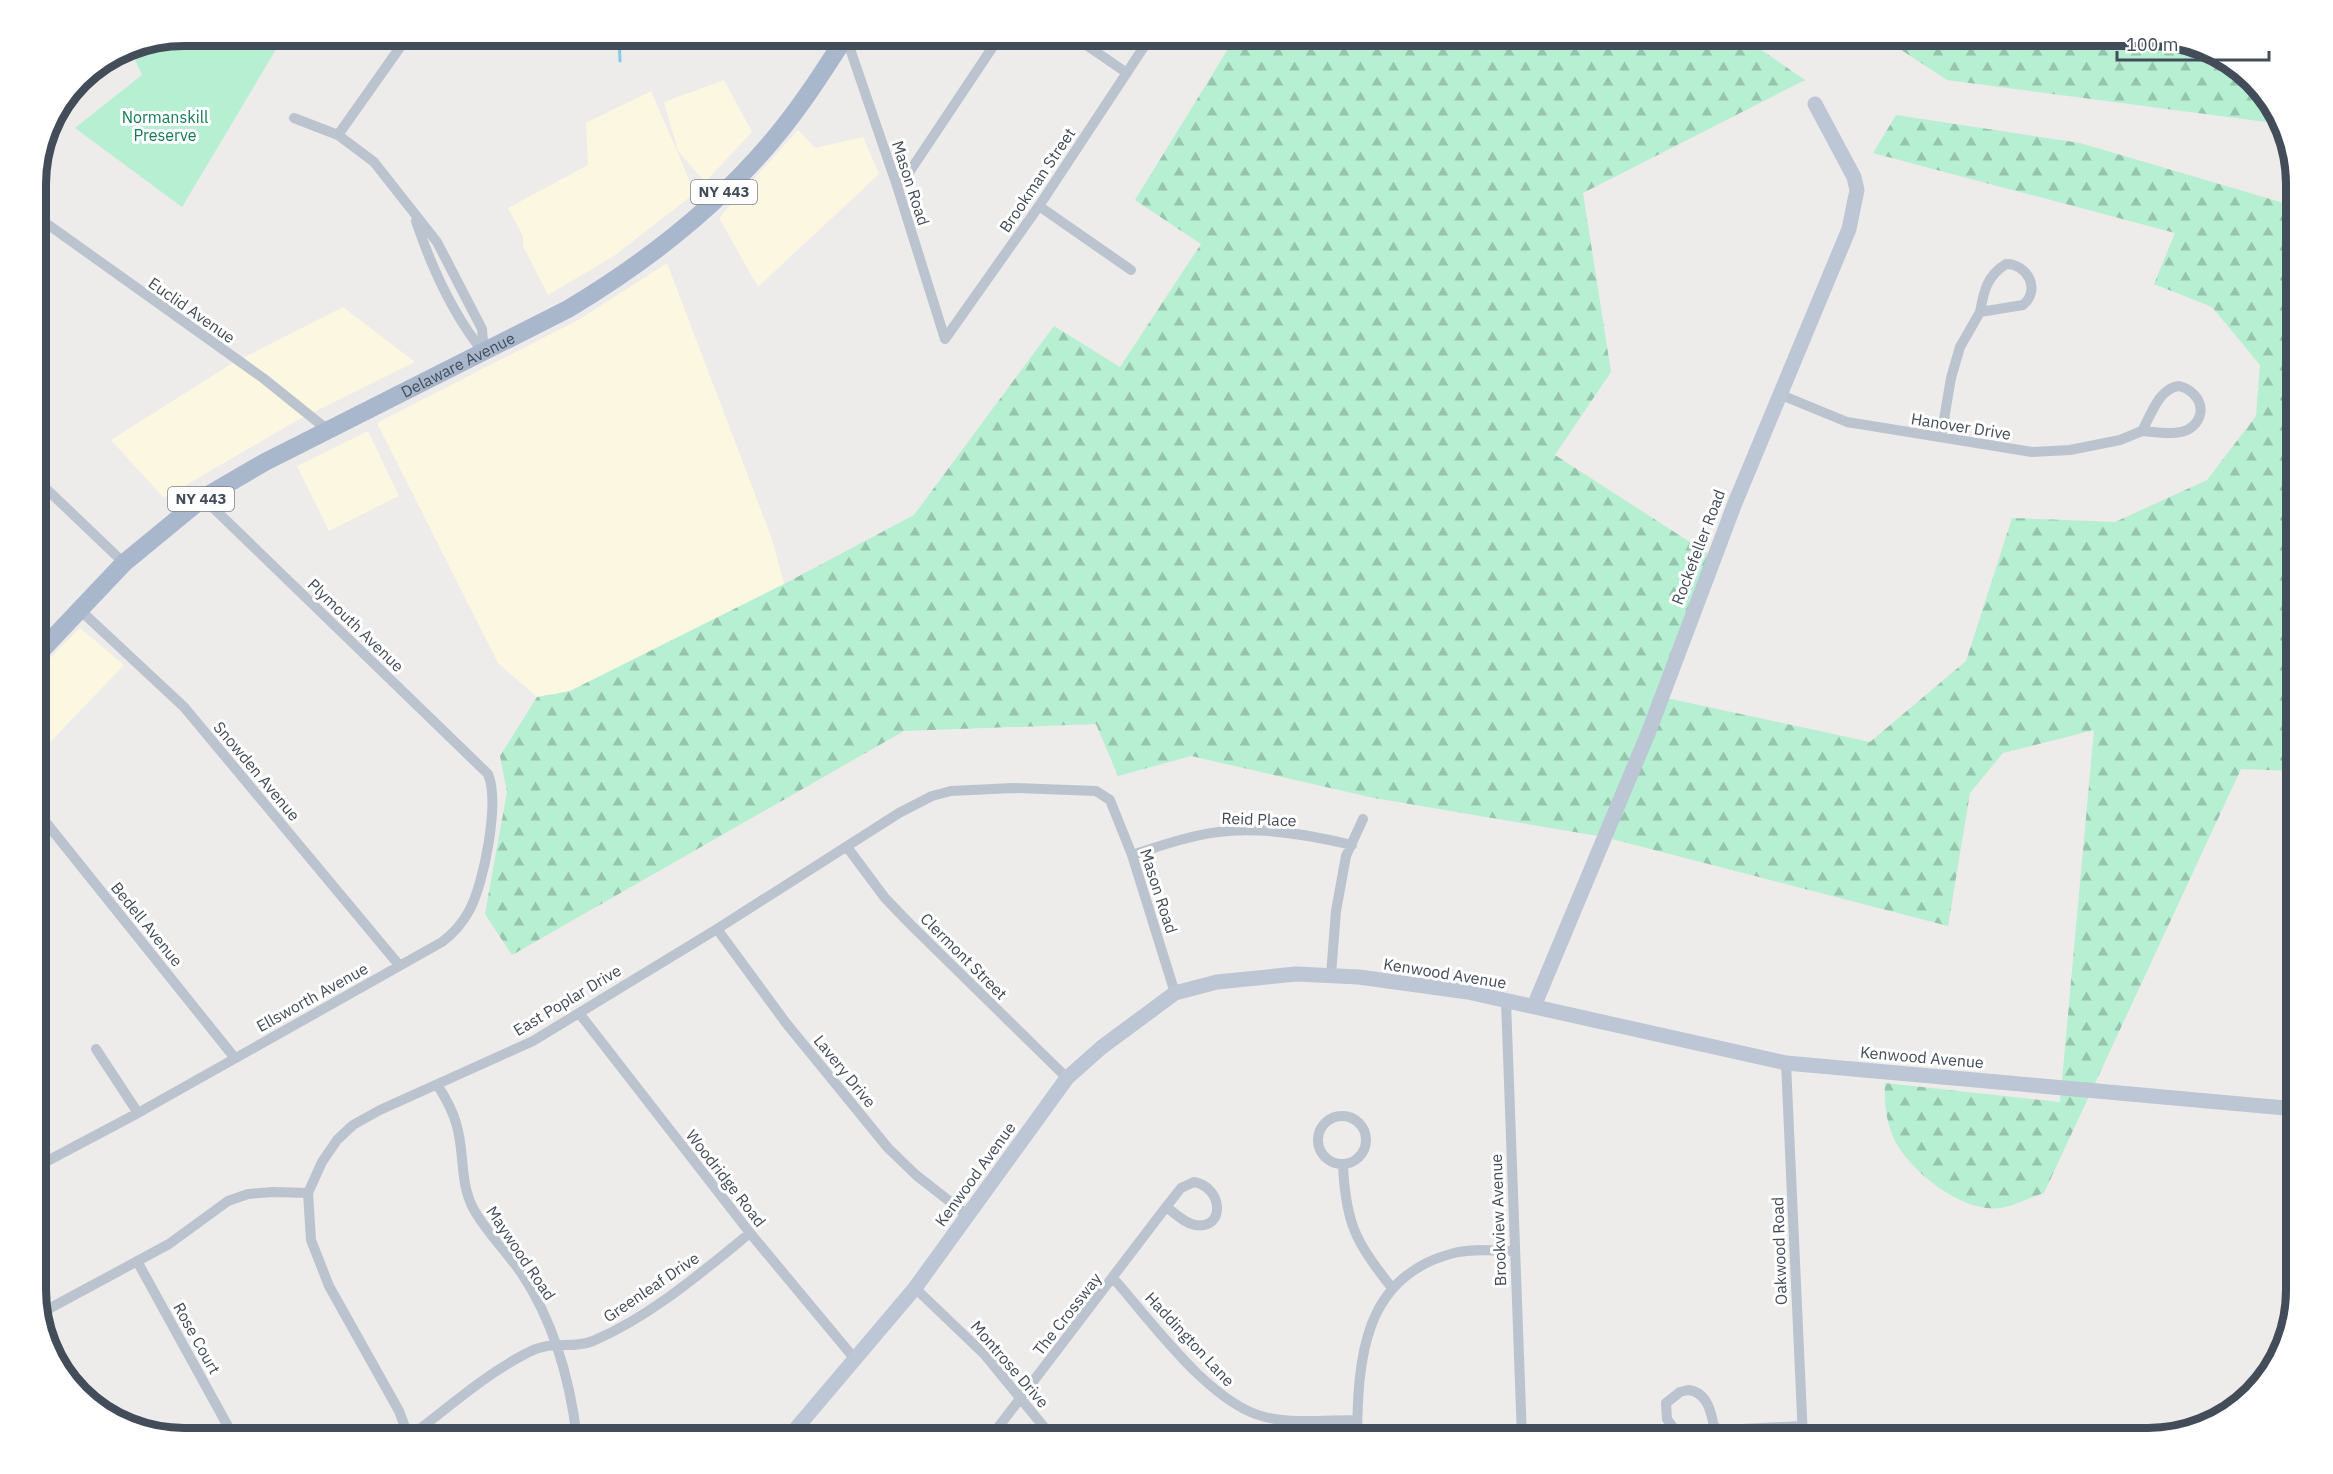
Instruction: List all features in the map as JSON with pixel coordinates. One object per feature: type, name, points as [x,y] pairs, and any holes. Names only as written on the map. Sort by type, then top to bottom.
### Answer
[{"type":"main road","name":"Delaware Avenue","points":[[47,640],[124,563],[203,498],[265,462],[484,353],[606,287],[676,237],[737,179],[772,141],[805,99],[839,46]]},
{"type":"street","points":[[338,135],[401,46]]},
{"type":"street","name":"Mason Road","points":[[849,46],[898,189],[945,339]]},
{"type":"street","points":[[898,189],[993,46]]},
{"type":"street","points":[[1088,46],[1127,73]]},
{"type":"street","name":"Brookman Street","points":[[945,339],[1039,206],[1145,46]]},
{"type":"street","name":"Rockefeller Road","points":[[1534,1006],[1648,731],[1697,598],[1779,394],[1849,230],[1857,190],[1854,177],[1815,104]]},
{"type":"street","points":[[294,118],[338,135],[374,162],[437,242],[482,329],[484,353]]},
{"type":"street","points":[[1039,206],[1131,270]]},
{"type":"street","name":"Euclid Avenue","points":[[47,224],[263,378],[329,431]]},
{"type":"street","points":[[1941,437],[1951,378],[1960,347],[1980,312],[1984,289],[1997,270],[2007,264],[2017,264],[2026,270],[2032,287],[2032,294],[2027,302],[1997,311],[1980,312]]},
{"type":"street","name":"Hanover Drive","points":[[1779,394],[1846,422],[2032,452],[2070,450],[2120,440],[2142,431],[2164,433],[2189,429],[2201,411],[2197,397],[2189,389],[2172,387],[2160,399],[2142,431]]},
{"type":"street","points":[[47,490],[124,563]]},
{"type":"street","name":"Plymouth Avenue","points":[[203,498],[488,774]]},
{"type":"street","name":"Snowden Avenue","points":[[79,609],[184,706],[399,965]]},
{"type":"street","name":"Ellsworth Avenue","points":[[47,1161],[138,1113],[456,932],[471,909],[480,882],[494,801],[488,774]]},
{"type":"street","name":"East Poplar Drive","points":[[405,1427],[399,1411],[323,1274],[311,1240],[308,1193],[322,1162],[337,1140],[353,1125],[380,1110],[512,1051],[579,1013],[717,929],[899,813],[932,796],[951,791],[1013,788],[1096,791],[1110,800]]},
{"type":"street","name":"Mason Road","points":[[1110,800],[1132,855],[1175,993]]},
{"type":"street","points":[[1331,975],[1336,911],[1346,856],[1363,819]]},
{"type":"street","name":"Bedell Avenue","points":[[47,824],[234,1057]]},
{"type":"street","name":"Reid Place","points":[[1132,855],[1220,831],[1273,832],[1331,839],[1352,845]]},
{"type":"street","name":"Clermont Street","points":[[847,847],[885,898],[1067,1078]]},
{"type":"street","name":"Lavery Drive","points":[[717,929],[786,1023],[888,1149],[916,1175],[967,1215]]},
{"type":"street","name":"Kenwood Avenue","points":[[797,1427],[915,1288],[1067,1078],[1102,1047],[1175,993],[1217,982],[1296,974],[1331,975],[1468,992],[1786,1063],[2286,1108]]},
{"type":"street","name":"Brookview Avenue","points":[[1506,1001],[1522,1427]]},
{"type":"street","name":"Woodridge Road","points":[[579,1013],[750,1233],[854,1358]]},
{"type":"street","points":[[96,1049],[138,1113]]},
{"type":"street","name":"Oakwood Road","points":[[1786,1063],[1803,1427]]},
{"type":"street","name":"Maywood Road","points":[[438,1086],[457,1124],[464,1180],[473,1208],[531,1290],[557,1343],[572,1399],[576,1427]]},
{"type":"street","points":[[1343,1115],[1358,1124],[1366,1137],[1367,1144],[1361,1158],[1343,1166],[1324,1155],[1317,1139],[1318,1132],[1327,1119],[1343,1115]]},
{"type":"street","points":[[1343,1166],[1345,1202],[1351,1226],[1364,1253],[1392,1288]]},
{"type":"street","name":"The Crossway","points":[[998,1427],[1182,1188],[1194,1182],[1212,1191],[1218,1206],[1213,1220],[1206,1224],[1194,1225],[1167,1208]]},
{"type":"street","points":[[48,1309],[169,1244],[228,1201],[264,1193],[308,1193]]},
{"type":"street","name":"Greenleaf Drive","points":[[423,1427],[506,1364],[529,1351],[557,1343],[576,1345],[590,1342],[621,1328],[706,1269],[750,1233]]},
{"type":"street","points":[[1357,1427],[1362,1360],[1369,1326],[1392,1288],[1427,1262],[1455,1252],[1514,1251]]},
{"type":"street","name":"Rose Court","points":[[137,1261],[228,1427]]},
{"type":"street","name":"Haddington Lane","points":[[1114,1279],[1199,1375],[1230,1403],[1243,1410],[1271,1418],[1357,1420]]},
{"type":"street","name":"Montrose Drive","points":[[915,1288],[985,1354],[1044,1427]]},
{"type":"street","points":[[1673,1427],[1667,1419],[1666,1403],[1680,1392],[1695,1391],[1711,1409],[1714,1427]]},
{"type":"shaded area","points":[[724,80],[752,132],[705,182],[678,151],[664,102]]},
{"type":"shaded area","points":[[651,91],[695,193],[614,256],[548,295],[523,246],[523,236],[508,208],[588,165],[586,123]]},
{"type":"shaded area","points":[[798,130],[815,148],[863,137],[879,174],[758,287],[719,218]]},
{"type":"shaded area","points":[[667,263],[772,539],[784,584],[570,691],[537,697],[498,663],[377,423],[580,319]]},
{"type":"shaded area","points":[[343,307],[415,362],[296,421],[164,498],[111,440],[231,364]]},
{"type":"shaded area","points":[[368,431],[399,496],[329,531],[297,466]]},
{"type":"shaded area","points":[[80,628],[124,665],[47,746],[47,661]]},
{"type":"green space","name":"Normanskill Preserve","points":[[185,46],[278,46],[182,207],[75,128],[142,75],[133,57],[158,49]]},
{"type":"green space","points":[[1230,46],[1756,46],[1805,80],[1583,193],[1611,372],[1555,455],[1713,557],[1662,697],[1870,742],[1966,661],[2012,518],[2115,522],[2207,480],[2256,416],[2260,365],[2212,307],[2154,284],[2175,233],[1873,153],[1896,115],[2080,143],[2286,204],[2286,771],[2241,769],[2044,1193],[2005,1207],[1986,1208],[1970,1204],[1940,1188],[1913,1165],[1895,1141],[1886,1112],[1885,1083],[2060,1102],[2094,730],[2003,753],[1970,793],[1948,926],[1604,837],[1374,798],[1191,756],[1118,776],[1096,724],[904,731],[512,955],[485,914],[507,792],[500,756],[537,697],[570,691],[784,584],[914,515],[1054,326],[1120,367],[1201,244],[1135,200]]},
{"type":"green space","points":[[1895,46],[2148,46],[2184,51],[2209,61],[2239,81],[2263,108],[2271,123],[1947,80]]},
{"type":"waterway","points":[[619,46],[620,61]]}]
